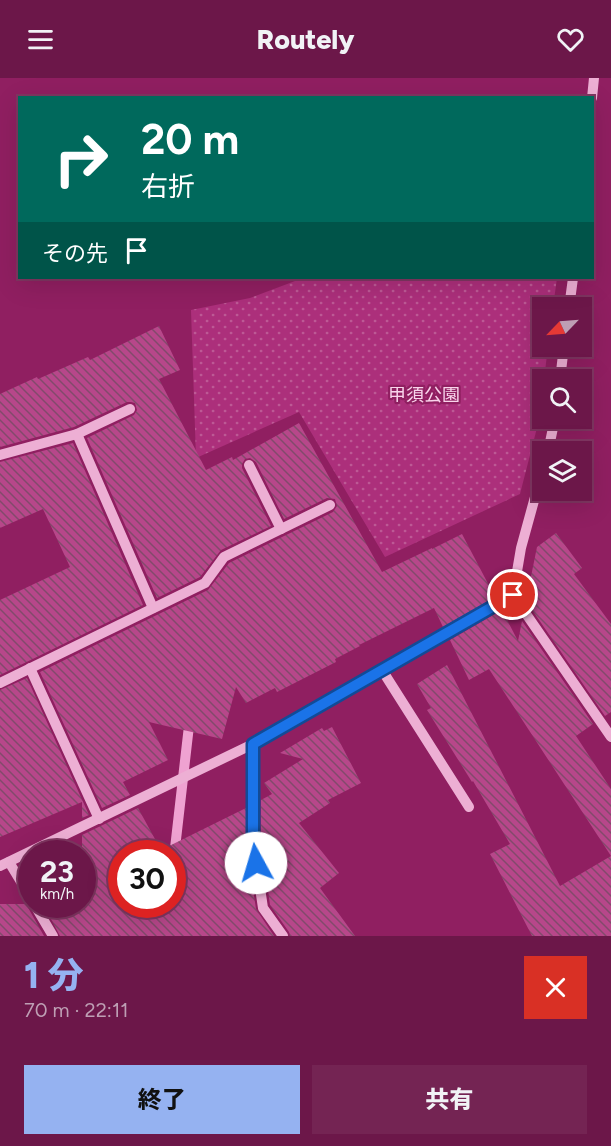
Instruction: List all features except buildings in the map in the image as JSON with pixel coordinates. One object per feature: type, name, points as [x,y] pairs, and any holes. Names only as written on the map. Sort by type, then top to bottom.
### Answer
[{"type":"street","points":[[592,96],[594,78]]},
{"type":"street","points":[[570,297],[573,279]]},
{"type":"street","points":[[0,454],[77,434],[130,409]]},
{"type":"street","points":[[77,434],[153,608]]},
{"type":"street","points":[[249,465],[281,529]]},
{"type":"street","points":[[534,501],[521,548],[513,595],[610,736]]},
{"type":"street","points":[[0,683],[205,583],[224,557],[330,505]]},
{"type":"street","points":[[18,882],[4,864],[253,744],[513,595]]},
{"type":"street","points":[[30,668],[99,819]]},
{"type":"street","points":[[382,670],[469,807]]},
{"type":"street","points":[[253,744],[253,841],[263,908],[283,936]]},
{"type":"street","points":[[42,918],[53,936]]},
{"type":"green space","name":"甲須公園","points":[[300,279],[557,279],[554,297],[532,297],[532,357],[547,357],[545,369],[532,369],[532,429],[537,429],[520,494],[385,557],[299,412],[196,458],[191,310],[250,298]]},
{"type":"waterway","points":[[176,840],[190,717]]},
{"type":"route","points":[[256,863],[253,841],[253,744],[513,595]]}]
